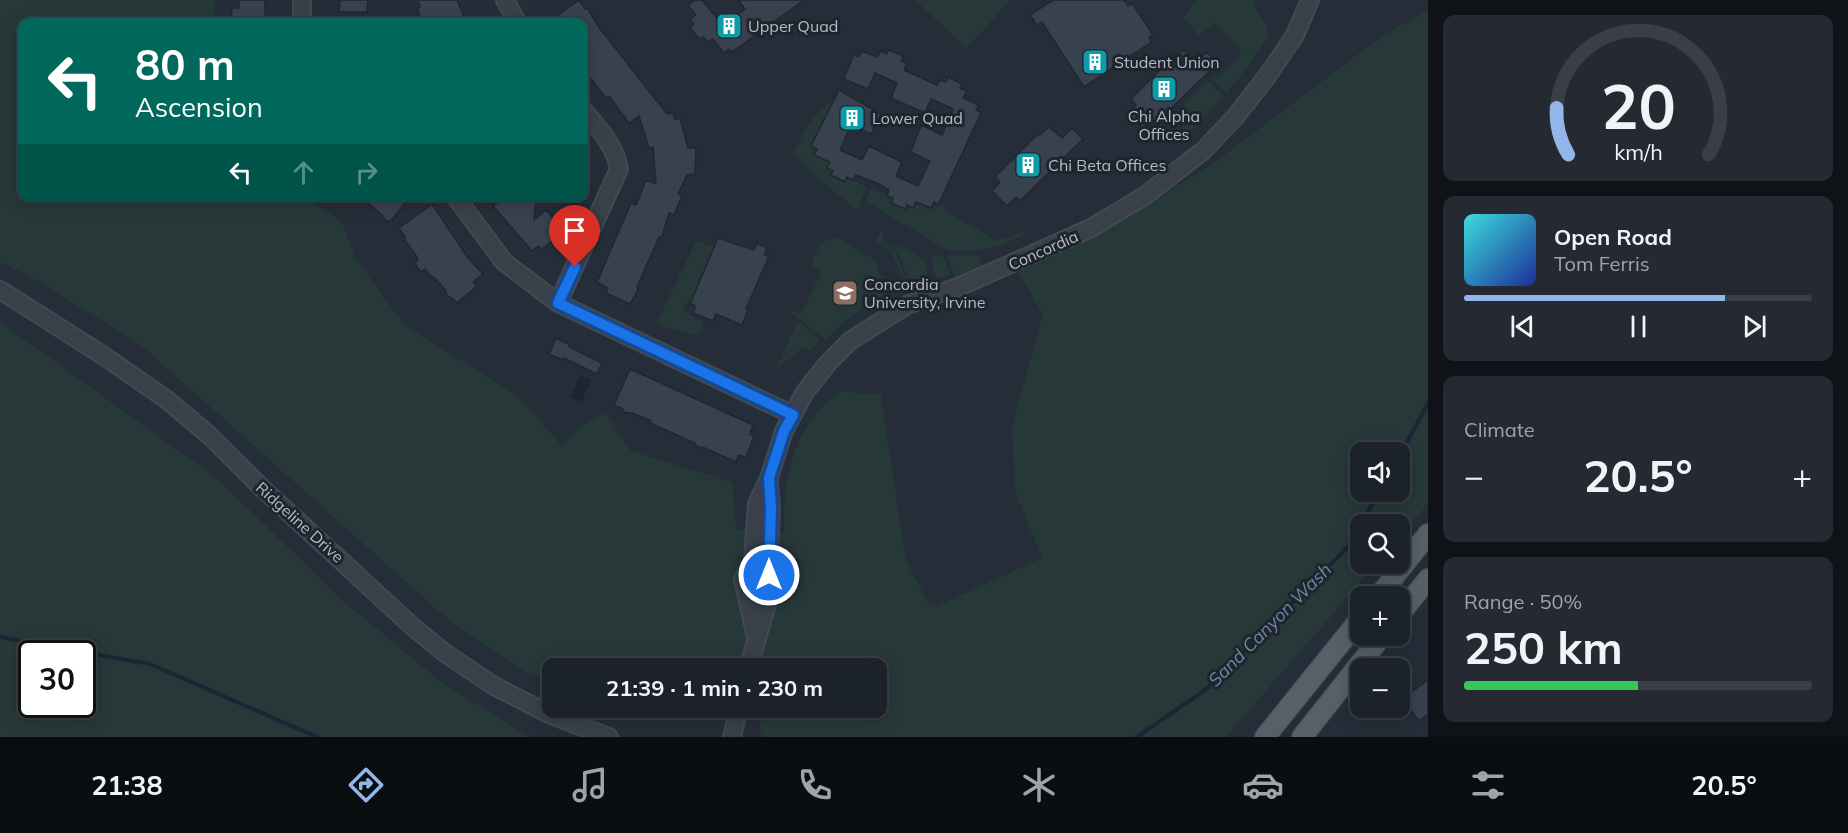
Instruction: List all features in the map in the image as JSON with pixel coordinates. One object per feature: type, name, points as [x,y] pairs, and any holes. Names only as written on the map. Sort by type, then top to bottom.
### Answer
[{"type":"main road","points":[[1387,586],[1428,534]]},
{"type":"main road","points":[[1410,602],[1428,579]]},
{"type":"main road","points":[[1265,737],[1350,631]]},
{"type":"main road","points":[[1302,737],[1374,646]]},
{"type":"street","points":[[302,0],[302,18]]},
{"type":"street","points":[[505,0],[515,18]]},
{"type":"street","name":"Concordia","points":[[756,637],[743,579],[753,561],[757,504],[769,478],[784,431],[805,392],[828,363],[850,341],[891,313],[963,285],[1091,228],[1146,195],[1204,150],[1236,117],[1295,34],[1310,0]]},
{"type":"street","points":[[558,303],[619,169],[617,155],[609,141],[588,116]]},
{"type":"street","points":[[459,201],[504,262],[558,303],[793,415]]},
{"type":"street","name":"Ridgeline Drive","points":[[0,290],[101,354],[166,399],[210,436],[261,487],[413,627],[445,653],[494,686],[551,715],[609,737]]},
{"type":"street","name":"Concordia","points":[[751,658],[767,604],[771,508],[769,478]]},
{"type":"street","points":[[732,737],[737,718]]},
{"type":"shaded area","points":[[0,0],[215,0],[214,18],[18,18],[18,201],[309,201],[341,221],[357,260],[405,326],[517,395],[562,446],[579,427],[606,413],[631,451],[732,482],[736,529],[784,533],[786,485],[789,470],[806,427],[816,413],[840,391],[881,395],[906,562],[930,605],[937,606],[1042,558],[1015,492],[1012,426],[1043,315],[1017,270],[1091,238],[1208,167],[1385,34],[1428,10],[1428,503],[1410,524],[1410,514],[1350,514],[1350,574],[1367,574],[1357,586],[1350,586],[1350,594],[1226,737],[763,737],[759,730],[761,718],[887,718],[887,658],[542,658],[542,677],[533,676],[451,622],[141,345],[28,275],[0,262]]},
{"type":"shaded area","points":[[915,0],[1011,0],[966,48]]},
{"type":"shaded area","points":[[1196,0],[1254,0],[1253,4],[1265,23],[1269,35],[1227,93],[1212,78],[1225,71],[1241,50],[1214,23],[1198,36],[1184,17]]},
{"type":"shaded area","points":[[1207,80],[1224,97],[1183,138],[1184,103]]},
{"type":"shaded area","points":[[829,103],[831,104],[812,146],[816,148],[813,155],[829,162],[826,169],[833,171],[831,176],[845,183],[848,178],[867,187],[857,210],[826,185],[794,153],[809,123]]},
{"type":"shaded area","points":[[871,188],[893,198],[891,203],[906,210],[908,207],[914,209],[916,204],[932,210],[935,205],[944,203],[946,212],[996,240],[1023,232],[1028,233],[999,246],[978,251],[949,251],[865,201]]},
{"type":"shaded area","points":[[880,232],[884,235],[883,241],[895,251],[905,282],[891,252],[875,241]]},
{"type":"shaded area","points":[[831,238],[838,238],[870,257],[875,262],[888,293],[854,314],[825,339],[791,313],[792,311],[801,314],[821,272],[811,265],[820,244]]},
{"type":"shaded area","points":[[696,241],[713,247],[691,301],[688,300],[683,312],[703,322],[698,335],[670,329],[657,322]]},
{"type":"shaded area","points":[[887,241],[920,257],[925,262],[927,277],[911,280],[896,250]]},
{"type":"shaded area","points":[[942,254],[950,275],[937,279],[930,258]]},
{"type":"shaded area","points":[[947,255],[977,256],[983,268],[955,277]]},
{"type":"shaded area","points":[[798,321],[822,342],[818,342],[810,351],[806,347],[801,348],[798,353],[776,368]]},
{"type":"shaded area","points":[[0,322],[219,480],[344,602],[441,682],[530,737],[0,737]]},
{"type":"water","points":[[580,375],[591,380],[581,402],[570,397]]},
{"type":"building","points":[[239,0],[265,0],[265,18],[231,18],[232,8],[239,8]]},
{"type":"building","points":[[340,0],[368,0],[367,12],[339,12]]},
{"type":"building","points":[[418,0],[457,0],[464,18],[421,18],[417,9],[420,7]]},
{"type":"building","points":[[579,0],[667,114],[673,113],[675,120],[680,118],[688,148],[696,148],[695,174],[687,175],[678,194],[682,196],[674,215],[669,213],[662,236],[659,237],[630,304],[606,293],[608,288],[597,282],[631,203],[636,205],[646,180],[656,184],[653,147],[649,148],[639,116],[629,123],[609,96],[606,98],[588,75],[588,18],[554,18]]},
{"type":"building","name":"Upper Quad","points":[[695,0],[702,0],[723,25],[745,9],[738,0],[804,0],[732,52],[729,49],[724,53],[713,39],[708,42],[703,37],[699,39],[690,27],[694,24],[690,19],[696,15],[688,5]]},
{"type":"building","name":"Student Union","points":[[1053,0],[1124,0],[1128,6],[1132,3],[1153,35],[1149,37],[1152,42],[1084,87],[1042,22],[1037,25],[1030,15]]},
{"type":"building","points":[[889,50],[903,56],[901,61],[907,63],[904,70],[937,85],[940,80],[946,82],[948,77],[962,84],[960,88],[967,91],[963,98],[979,105],[976,110],[981,113],[938,205],[934,202],[931,208],[916,202],[913,208],[907,205],[905,209],[891,203],[893,198],[887,196],[889,190],[879,184],[856,175],[853,180],[847,177],[845,182],[831,175],[833,171],[827,168],[830,162],[814,155],[817,149],[811,146],[839,90],[881,114],[871,134],[851,125],[840,150],[862,160],[869,146],[902,162],[896,176],[918,186],[930,161],[911,152],[921,125],[942,135],[953,109],[931,99],[925,113],[891,98],[897,83],[875,73],[868,89],[844,79],[854,54],[858,57],[862,51],[877,57],[881,51],[886,54]]},
{"type":"building","name":"Chi Alpha Offices","points":[[1184,50],[1197,62],[1207,52],[1218,63],[1153,126],[1149,122],[1143,128],[1128,114],[1136,105],[1131,99],[1173,57],[1175,59]]},
{"type":"building","name":"Chi Beta Offices","points":[[1049,127],[1062,138],[1072,128],[1083,139],[1020,201],[1016,197],[1007,206],[992,191],[1000,182],[995,177],[1038,134],[1040,135]]},
{"type":"building","points":[[366,201],[406,201],[392,220],[386,221]]},
{"type":"building","points":[[500,201],[536,201],[534,220],[546,210],[559,225],[555,228],[560,234],[541,250],[538,246],[532,251],[493,206]]},
{"type":"building","points":[[432,204],[468,258],[483,274],[473,282],[477,286],[457,303],[446,294],[446,291],[425,269],[421,272],[415,264],[418,258],[399,228]]},
{"type":"building","points":[[718,238],[754,250],[757,243],[767,248],[764,255],[769,256],[746,309],[748,310],[742,325],[716,314],[713,321],[693,313],[696,306],[690,304]]},
{"type":"building","points":[[556,338],[602,363],[597,374],[564,358],[563,360],[549,354]]},
{"type":"building","points":[[630,369],[753,425],[750,434],[754,436],[746,457],[739,455],[736,462],[696,446],[695,443],[650,423],[651,421],[624,412],[623,409],[614,405]]},
{"type":"building","points":[[1428,680],[1428,714],[1419,721],[1410,709],[1412,704],[1410,693]]},
{"type":"waterway","name":"Sand Canyon Wash","points":[[1407,442],[1428,403]]},
{"type":"waterway","name":"Sand Canyon Wash","points":[[1137,737],[1205,690],[1348,547],[1373,502]]},
{"type":"waterway","name":"Sand Canyon Wash","points":[[0,637],[150,664],[317,737]]},
{"type":"place","name":"Upper Quad","points":[[729,26]]},
{"type":"place","name":"Student Union","points":[[1095,62]]},
{"type":"place","name":"Chi Alpha Offices","points":[[1164,89]]},
{"type":"place","name":"Lower Quad","points":[[852,118]]},
{"type":"place","name":"Chi Beta Offices","points":[[1028,165]]},
{"type":"place","name":"Concordia University, Irvine","points":[[845,293]]},
{"type":"route","points":[[575,267],[558,303],[793,415],[784,431],[769,478],[771,508],[769,575]]}]
